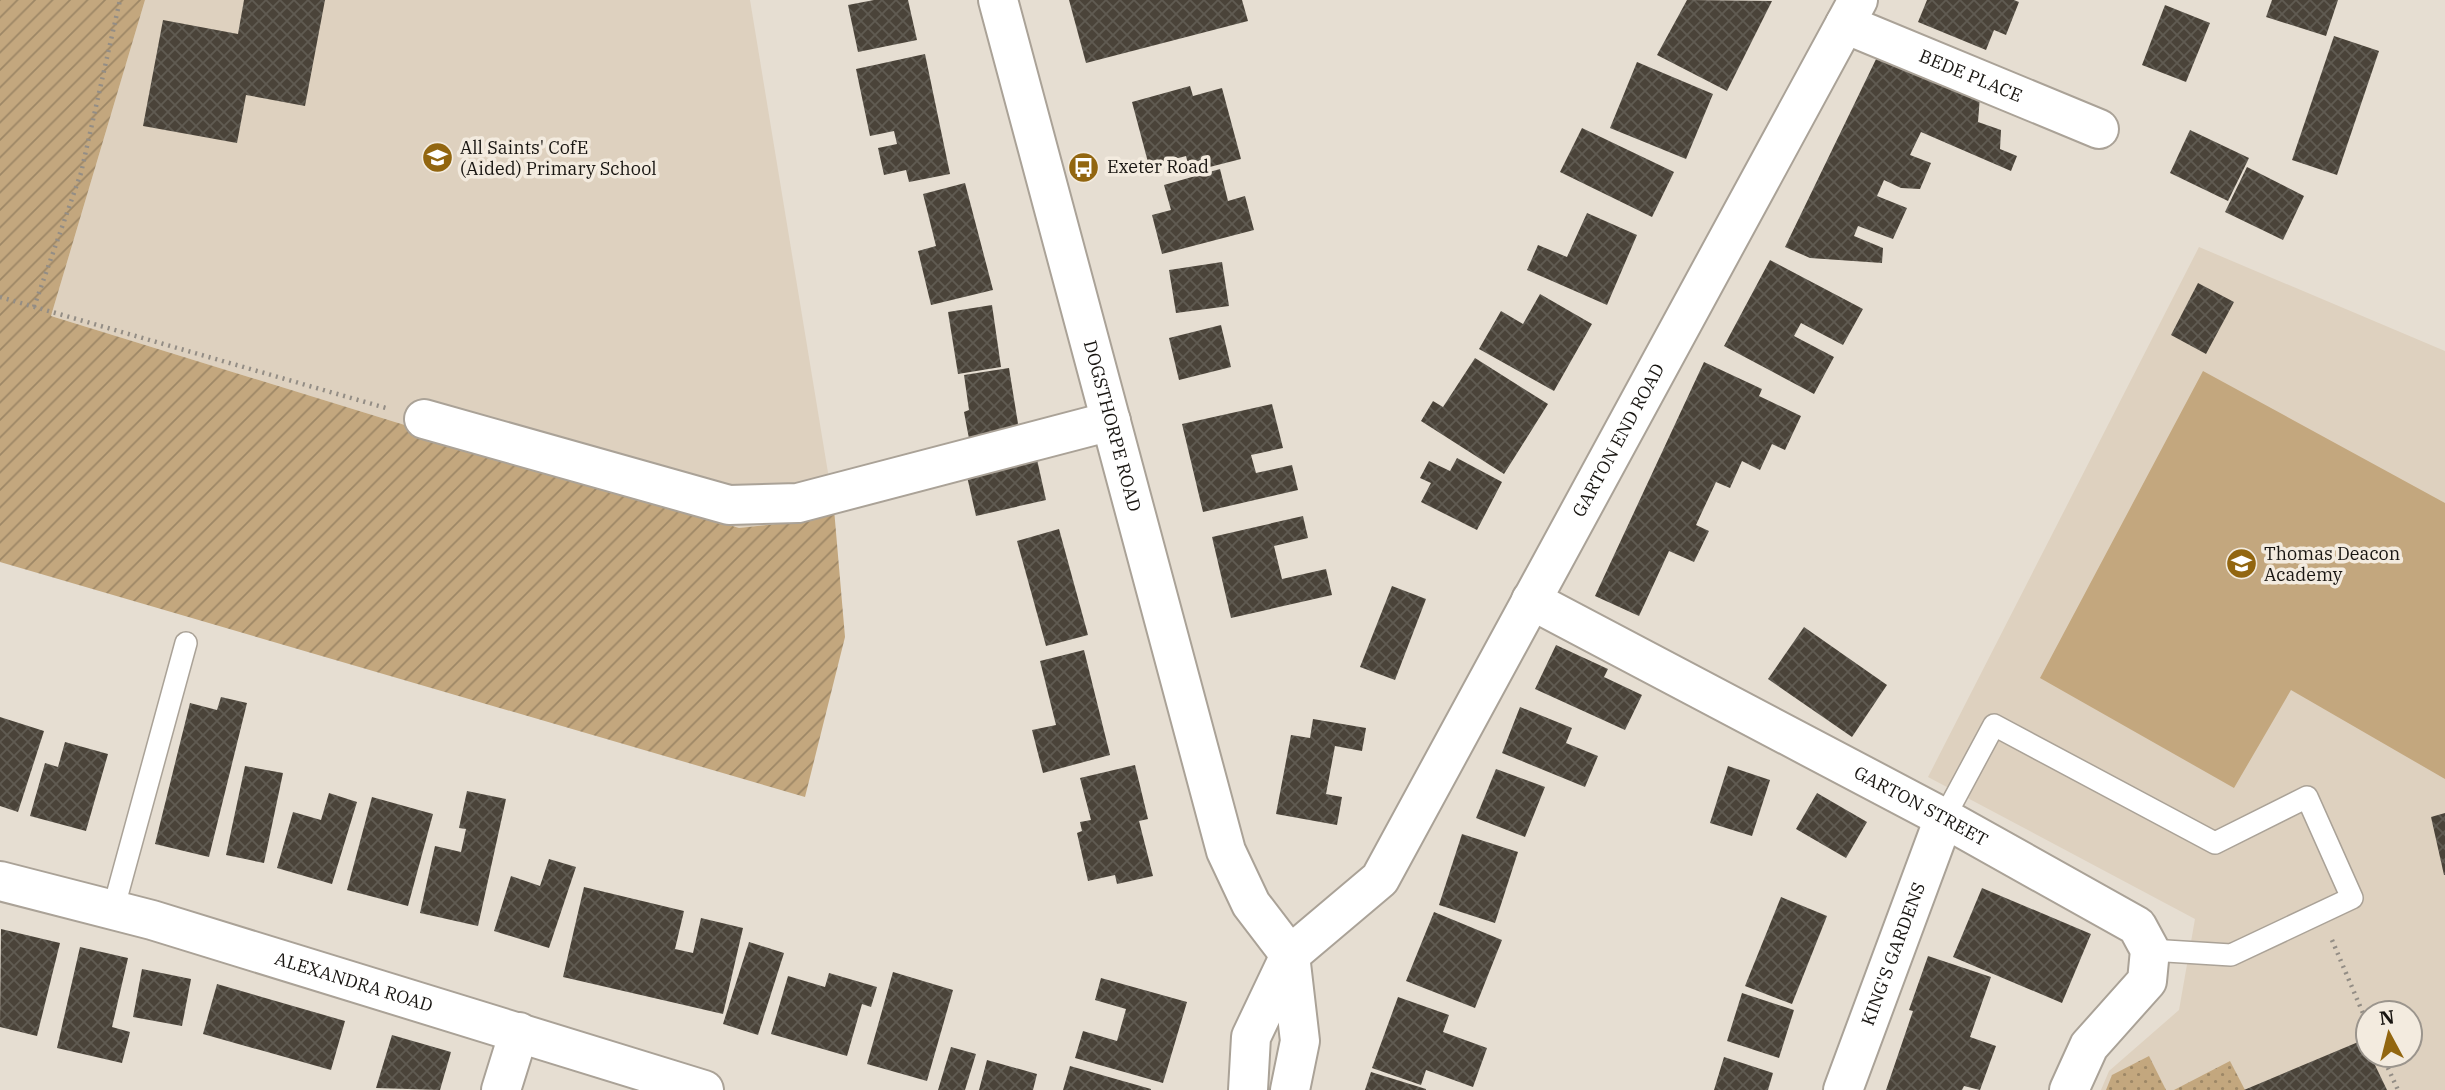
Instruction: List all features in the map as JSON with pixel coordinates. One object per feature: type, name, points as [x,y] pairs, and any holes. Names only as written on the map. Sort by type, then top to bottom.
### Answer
[{"type":"street","name":"DOGSTHORPE ROAD","points":[[998,0],[1226,851],[1251,904],[1290,955]]},
{"type":"street","name":"BEDE PLACE","points":[[1851,12],[2099,129]]},
{"type":"street","name":"GARTON END ROAD","points":[[1290,955],[1380,879],[1851,12]]},
{"type":"street","points":[[424,419],[729,505],[798,503],[1111,421]]},
{"type":"street","name":"GARTON STREET","points":[[1531,600],[1944,818],[2137,926],[2151,950]]},
{"type":"street","name":"KING'S GARDENS","points":[[1843,1090],[1944,818]]},
{"type":"street","name":"ALEXANDRA ROAD","points":[[0,881],[113,910],[704,1090]]},
{"type":"street","points":[[2069,1090],[2089,1045],[2147,981],[2151,950]]},
{"type":"street","points":[[1248,1090],[1251,1037],[1290,955]]},
{"type":"street","points":[[1290,955],[1300,1041],[1290,1090]]},
{"type":"street","points":[[501,1090],[519,1032]]},
{"type":"lane","points":[[113,910],[186,642]]},
{"type":"lane","points":[[1944,818],[1994,725],[2215,843],[2307,797],[2352,898],[2231,955],[2151,950]]},
{"type":"path","points":[[34,307],[81,173],[120,0]]},
{"type":"path","points":[[0,297],[424,419]]},
{"type":"path","points":[[2318,915],[2342,961],[2357,999]]},
{"type":"path","points":[[2388,1069],[2398,1090]]},
{"type":"shaded area","points":[[0,0],[145,0],[51,316],[739,528],[802,521],[834,509],[845,637],[805,797],[0,562]]},
{"type":"shaded area","name":"All Saints' CofE (Aided) Primary School","points":[[145,0],[750,0],[834,509],[802,521],[739,528],[51,316]]},
{"type":"shaded area","name":"Thomas Deacon Academy","points":[[2199,247],[2445,351],[2445,1090],[2101,1090],[2109,1071],[2179,1010],[2195,919],[1928,777]]},
{"type":"shaded area","points":[[2203,371],[2445,503],[2445,779],[2291,690],[2234,788],[2040,678]]},
{"type":"shaded area","points":[[2149,1056],[2166,1090],[2106,1090],[2112,1075]]},
{"type":"shaded area","points":[[2230,1061],[2245,1090],[2174,1090]]},
{"type":"building","points":[[244,0],[325,0],[305,106],[246,95],[237,143],[143,126],[163,20],[238,34]]},
{"type":"building","points":[[874,0],[908,0],[917,40],[858,52],[848,5]]},
{"type":"building","points":[[1069,0],[1242,0],[1248,21],[1086,63]]},
{"type":"building","points":[[1687,0],[1772,1],[1727,91],[1657,55]]},
{"type":"building","points":[[1927,0],[2019,2],[2006,35],[1994,30],[1986,50],[1918,22]]},
{"type":"building","points":[[2272,0],[2338,0],[2326,36],[2266,17]]},
{"type":"building","points":[[2165,5],[2210,23],[2186,82],[2142,65]]},
{"type":"building","points":[[2334,36],[2379,51],[2337,175],[2292,160]]},
{"type":"building","points":[[1879,53],[1980,96],[1978,122],[2001,130],[2000,149],[2017,156],[2011,171],[1921,132],[1910,155],[1931,163],[1920,189],[1901,188],[1884,180],[1877,196],[1907,208],[1893,239],[1858,226],[1854,236],[1883,248],[1882,263],[1810,258],[1785,247]]},
{"type":"building","points":[[925,54],[950,174],[909,182],[906,170],[884,175],[878,148],[897,144],[894,131],[870,136],[856,69]]},
{"type":"building","points":[[1637,62],[1713,94],[1686,159],[1610,128]]},
{"type":"building","points":[[1190,86],[1193,96],[1222,88],[1241,159],[1190,172],[1186,156],[1149,166],[1132,102]]},
{"type":"building","points":[[1582,128],[1674,172],[1652,217],[1560,172]]},
{"type":"building","points":[[2190,130],[2249,158],[2228,201],[2170,173]]},
{"type":"building","points":[[2247,167],[2304,196],[2283,240],[2225,212]]},
{"type":"building","points":[[1220,169],[1228,201],[1245,196],[1254,230],[1162,254],[1152,215],[1171,210],[1164,185]]},
{"type":"building","points":[[965,183],[993,290],[931,305],[918,251],[936,246],[923,194]]},
{"type":"building","points":[[1587,213],[1637,235],[1607,305],[1527,270],[1538,245],[1567,257]]},
{"type":"building","points":[[1770,260],[1863,309],[1843,345],[1801,323],[1794,336],[1834,357],[1814,394],[1724,346]]},
{"type":"building","points":[[1222,262],[1229,306],[1176,313],[1169,270]]},
{"type":"building","points":[[2198,283],[2234,302],[2206,354],[2171,335]]},
{"type":"building","points":[[1540,294],[1592,324],[1554,391],[1479,349],[1501,311],[1523,324]]},
{"type":"building","points":[[992,305],[1001,367],[958,374],[948,312]]},
{"type":"building","points":[[1221,325],[1231,367],[1179,380],[1169,338]]},
{"type":"building","points":[[1475,358],[1548,404],[1504,474],[1421,421],[1433,401],[1443,407]]},
{"type":"building","points":[[1704,362],[1762,389],[1759,396],[1801,416],[1785,450],[1772,444],[1760,470],[1742,461],[1730,488],[1716,482],[1696,525],[1709,531],[1694,562],[1669,551],[1639,616],[1595,596]]},
{"type":"building","points":[[1009,368],[1020,436],[970,444],[964,412],[969,410],[964,375]]},
{"type":"building","points":[[1272,404],[1283,448],[1251,455],[1256,473],[1292,465],[1298,490],[1203,512],[1182,424]]},
{"type":"building","points":[[1036,455],[1046,500],[976,516],[966,472]]},
{"type":"building","points":[[1457,458],[1502,482],[1477,530],[1421,502],[1431,483],[1420,478],[1429,461],[1450,471]]},
{"type":"building","points":[[1303,516],[1308,538],[1274,546],[1282,579],[1326,569],[1332,595],[1231,618],[1212,537]]},
{"type":"building","points":[[1059,529],[1088,635],[1046,646],[1017,541]]},
{"type":"building","points":[[1392,586],[1426,599],[1395,680],[1360,667]]},
{"type":"building","points":[[1804,627],[1887,685],[1852,737],[1768,679]]},
{"type":"building","points":[[1556,645],[1608,669],[1604,677],[1642,695],[1625,730],[1535,689]]},
{"type":"building","points":[[1084,650],[1110,755],[1043,773],[1032,730],[1056,725],[1040,661]]},
{"type":"building","points":[[221,697],[247,703],[209,857],[155,844],[190,703],[217,710]]},
{"type":"building","points":[[1520,707],[1572,728],[1566,743],[1598,756],[1585,787],[1502,753]]},
{"type":"building","points":[[0,717],[44,731],[18,812],[0,806]]},
{"type":"building","points":[[1313,719],[1366,728],[1362,751],[1335,746],[1326,794],[1342,797],[1337,825],[1276,814],[1291,735],[1310,738]]},
{"type":"building","points":[[65,742],[108,754],[86,831],[30,816],[45,763],[58,767]]},
{"type":"building","points":[[1135,765],[1148,819],[1139,821],[1153,876],[1117,884],[1115,875],[1088,881],[1077,833],[1082,831],[1080,822],[1091,820],[1080,778]]},
{"type":"building","points":[[245,766],[283,773],[264,863],[226,855]]},
{"type":"building","points":[[1728,766],[1770,780],[1752,836],[1710,823]]},
{"type":"building","points":[[1496,769],[1545,787],[1525,837],[1476,818]]},
{"type":"building","points":[[467,791],[506,799],[478,926],[420,913],[435,846],[461,852],[466,829],[459,828]]},
{"type":"building","points":[[329,793],[357,802],[332,884],[277,868],[293,812],[321,820]]},
{"type":"building","points":[[1817,793],[1867,822],[1846,858],[1796,829]]},
{"type":"building","points":[[372,797],[433,814],[408,906],[347,890]]},
{"type":"building","points":[[2445,813],[2445,875],[2444,875],[2431,817]]},
{"type":"building","points":[[1462,834],[1518,852],[1495,923],[1439,905]]},
{"type":"building","points":[[549,859],[576,867],[549,948],[494,931],[511,876],[540,886]]},
{"type":"building","points":[[584,887],[684,911],[675,949],[693,953],[701,918],[743,928],[723,1014],[563,977]]},
{"type":"building","points":[[1982,888],[2091,934],[2062,1003],[1953,957]]},
{"type":"building","points":[[1781,897],[1827,916],[1792,1004],[1745,986]]},
{"type":"building","points":[[1434,912],[1502,940],[1475,1008],[1406,981]]},
{"type":"building","points":[[1,929],[60,943],[37,1036],[0,1027]]},
{"type":"building","points":[[749,942],[784,953],[758,1035],[723,1024]]},
{"type":"building","points":[[80,947],[128,958],[112,1027],[130,1032],[122,1063],[57,1048]]},
{"type":"building","points":[[1928,956],[1991,977],[1970,1037],[1996,1046],[1980,1090],[1964,1086],[1962,1090],[1886,1090],[1913,1011],[1909,1010]]},
{"type":"building","points":[[142,969],[191,979],[182,1026],[133,1017]]},
{"type":"building","points":[[893,972],[953,990],[927,1081],[867,1064]]},
{"type":"building","points":[[829,973],[877,987],[871,1007],[862,1004],[847,1056],[771,1034],[788,976],[825,987]]},
{"type":"building","points":[[1101,978],[1187,1002],[1163,1083],[1075,1058],[1083,1031],[1117,1041],[1126,1009],[1095,1000]]},
{"type":"building","points":[[217,984],[345,1021],[331,1070],[203,1034]]},
{"type":"building","points":[[1742,993],[1794,1010],[1779,1058],[1727,1041]]},
{"type":"building","points":[[1398,997],[1449,1015],[1443,1032],[1487,1048],[1473,1087],[1426,1070],[1421,1085],[1372,1068]]},
{"type":"building","points":[[392,1035],[451,1052],[440,1090],[376,1088]]},
{"type":"building","points":[[2354,1044],[2354,1069],[2377,1069],[2387,1090],[2244,1090]]},
{"type":"building","points":[[951,1047],[976,1054],[965,1090],[938,1090]]},
{"type":"building","points":[[1724,1057],[1773,1073],[1768,1090],[1714,1090]]},
{"type":"building","points":[[987,1060],[1037,1074],[1033,1090],[979,1090]]},
{"type":"building","points":[[1070,1066],[1151,1089],[1151,1090],[1063,1090]]},
{"type":"building","points":[[1371,1072],[1426,1089],[1426,1090],[1365,1090]]},
{"type":"place","name":"All Saints' CofE (Aided) Primary School","points":[[437,158]]},
{"type":"place","name":"Exeter Road","points":[[1084,167]]},
{"type":"place","name":"Thomas Deacon Academy","points":[[2241,564]]}]
